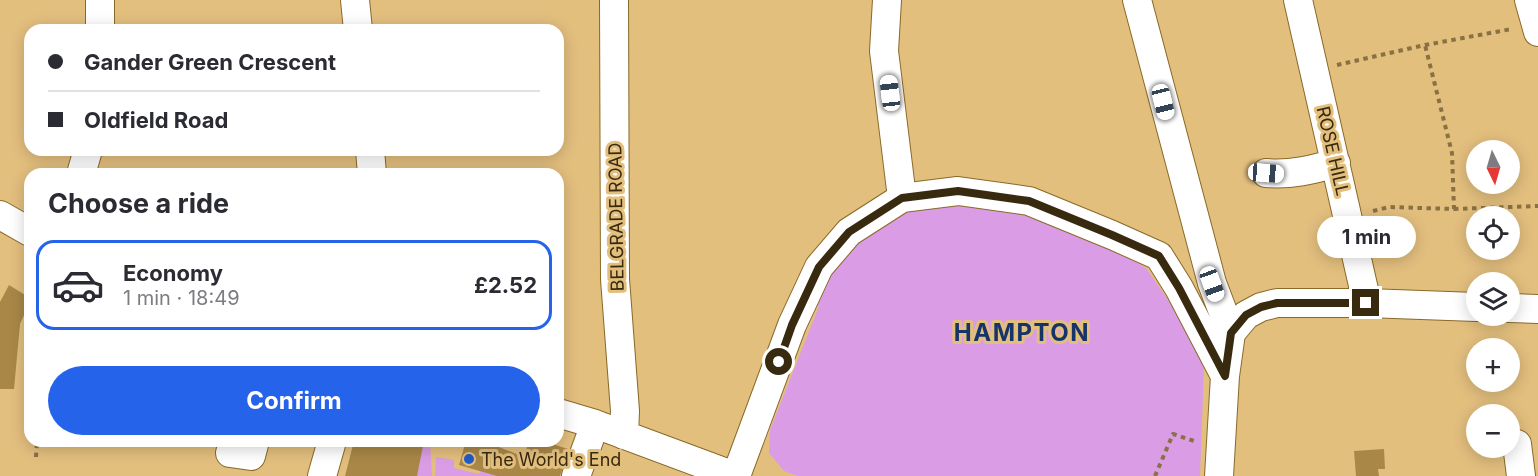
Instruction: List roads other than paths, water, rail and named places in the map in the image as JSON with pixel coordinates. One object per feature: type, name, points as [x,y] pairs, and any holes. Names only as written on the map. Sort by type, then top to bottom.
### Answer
[{"type":"street","points":[[100,0],[100,24]]},
{"type":"street","points":[[355,0],[357,24]]},
{"type":"street","name":"BELGRADE ROAD","points":[[614,0],[615,279],[625,411],[624,435]]},
{"type":"street","points":[[887,0],[884,51],[902,198]]},
{"type":"street","points":[[1137,0],[1212,284],[1231,333],[1225,376],[1220,462]]},
{"type":"street","name":"ROSE HILL","points":[[1298,0],[1366,303]]},
{"type":"street","points":[[1266,173],[1283,174],[1307,171],[1336,163]]},
{"type":"street","points":[[564,415],[736,476],[792,325],[819,267],[849,232],[902,198],[958,191],[1029,201],[1159,256],[1179,288],[1225,376]]},
{"type":"street","points":[[0,215],[24,229]]},
{"type":"street","points":[[1231,333],[1246,315],[1261,307],[1277,303],[1466,307]]},
{"type":"street","points":[[1520,308],[1538,309]]},
{"type":"street","points":[[576,476],[595,424]]},
{"type":"street","points":[[1519,458],[1521,476]]},
{"type":"place","name":"The World's End","points":[[469,459]]},
{"type":"district","name":"HAMPTON","points":[[1022,332]]}]
